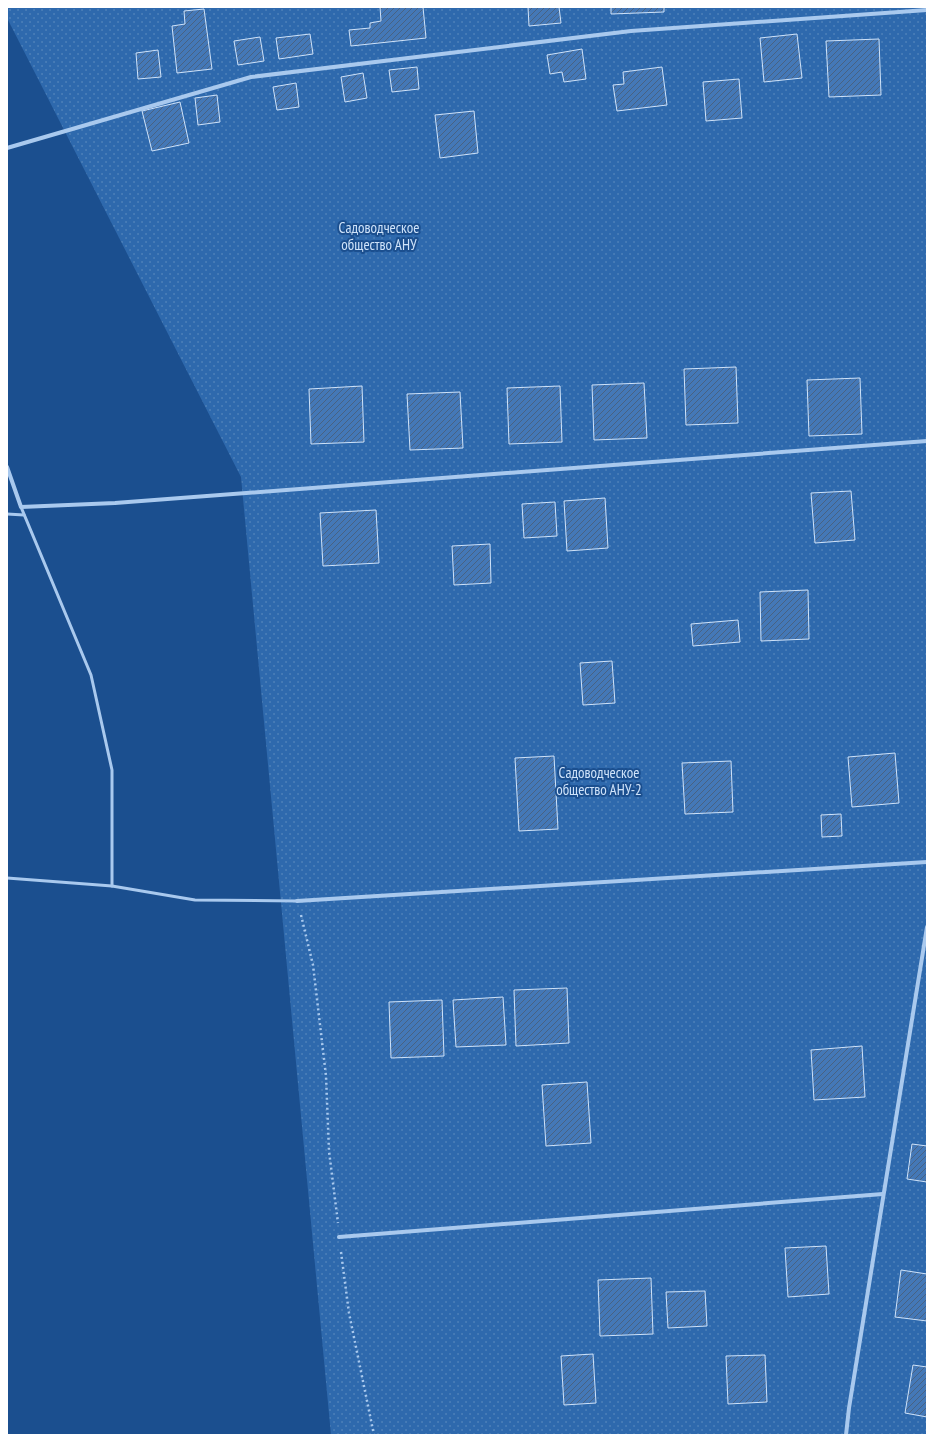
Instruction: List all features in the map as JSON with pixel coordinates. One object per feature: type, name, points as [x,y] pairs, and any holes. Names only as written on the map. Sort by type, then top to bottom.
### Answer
[{"type":"street","points":[[7,148],[251,77],[632,31],[927,10]]},
{"type":"street","points":[[7,467],[21,507],[115,503],[927,441]]},
{"type":"street","points":[[297,901],[927,862]]},
{"type":"street","points":[[846,1435],[883,1194],[927,927]]},
{"type":"street","points":[[339,1237],[883,1194]]},
{"type":"lane","points":[[21,507],[91,675],[112,770],[112,886]]},
{"type":"lane","points":[[7,514],[24,515]]},
{"type":"lane","points":[[7,878],[112,886],[195,900],[297,901]]},
{"type":"path","points":[[297,901],[313,965],[326,1076],[329,1151],[339,1237],[350,1313],[374,1435]]},
{"type":"green space","name":"Садоводческое общество АНУ-2","points":[[7,7],[927,7],[927,1435],[331,1435],[241,477],[7,18]]},
{"type":"building","points":[[380,7],[423,7],[426,38],[351,46],[349,30],[370,28],[370,23],[381,21]]},
{"type":"building","points":[[528,7],[559,7],[561,23],[529,26]]},
{"type":"building","points":[[611,7],[664,7],[664,12],[611,14]]},
{"type":"building","points":[[204,9],[212,69],[177,73],[172,26],[185,24],[184,11]]},
{"type":"building","points":[[310,34],[313,54],[279,59],[276,38]]},
{"type":"building","points":[[797,34],[802,78],[764,82],[760,38]]},
{"type":"building","points":[[260,37],[264,61],[238,65],[234,41]]},
{"type":"building","points":[[879,39],[881,95],[829,97],[826,41]]},
{"type":"building","points":[[582,49],[586,79],[564,82],[562,72],[550,74],[547,55]]},
{"type":"building","points":[[158,50],[161,77],[138,79],[136,53]]},
{"type":"building","points":[[417,67],[419,89],[392,92],[389,70]]},
{"type":"building","points":[[662,67],[667,105],[617,111],[613,85],[624,84],[623,72]]},
{"type":"building","points":[[363,73],[367,98],[345,102],[341,77]]},
{"type":"building","points":[[739,79],[742,118],[706,121],[703,82]]},
{"type":"building","points":[[296,83],[299,107],[277,110],[273,87]]},
{"type":"building","points":[[217,95],[220,122],[198,125],[195,98]]},
{"type":"building","points":[[180,102],[189,143],[152,151],[142,111]]},
{"type":"building","points":[[474,111],[478,153],[440,158],[435,115]]},
{"type":"building","points":[[736,367],[738,423],[686,425],[684,369]]},
{"type":"building","points":[[860,378],[862,434],[809,436],[807,380]]},
{"type":"building","points":[[644,383],[647,438],[594,440],[592,385]]},
{"type":"building","points":[[362,386],[364,442],[311,444],[309,389]]},
{"type":"building","points":[[560,386],[562,442],[509,444],[507,388]]},
{"type":"building","points":[[460,392],[463,448],[410,450],[407,394]]},
{"type":"building","points":[[851,491],[855,540],[815,543],[811,493]]},
{"type":"building","points":[[605,498],[608,548],[567,551],[564,501]]},
{"type":"building","points":[[555,502],[557,536],[524,538],[522,504]]},
{"type":"building","points":[[376,510],[379,563],[323,566],[320,513]]},
{"type":"building","points":[[490,544],[491,583],[454,585],[452,546]]},
{"type":"building","points":[[808,590],[809,639],[761,641],[760,592]]},
{"type":"building","points":[[738,620],[740,642],[693,646],[691,624]]},
{"type":"building","points":[[612,661],[615,703],[583,705],[580,663]]},
{"type":"building","points":[[895,753],[899,803],[852,807],[848,757]]},
{"type":"building","points":[[554,756],[558,829],[519,831],[515,758]]},
{"type":"building","points":[[731,761],[733,812],[685,814],[682,763]]},
{"type":"building","points":[[841,814],[842,836],[822,837],[821,815]]},
{"type":"building","points":[[567,988],[569,1043],[516,1046],[514,990]]},
{"type":"building","points":[[503,997],[506,1045],[456,1047],[453,1000]]},
{"type":"building","points":[[442,1000],[444,1056],[391,1058],[389,1002]]},
{"type":"building","points":[[862,1046],[865,1097],[814,1100],[811,1050]]},
{"type":"building","points":[[587,1082],[591,1143],[546,1146],[542,1085]]},
{"type":"building","points":[[912,1144],[927,1146],[927,1182],[907,1179]]},
{"type":"building","points":[[826,1246],[829,1294],[788,1297],[785,1248]]},
{"type":"building","points":[[901,1270],[927,1274],[927,1321],[895,1317]]},
{"type":"building","points":[[651,1278],[653,1334],[600,1336],[598,1280]]},
{"type":"building","points":[[705,1291],[707,1326],[668,1328],[666,1292]]},
{"type":"building","points":[[593,1354],[596,1403],[564,1405],[561,1356]]},
{"type":"building","points":[[765,1355],[767,1402],[728,1404],[726,1356]]},
{"type":"building","points":[[913,1365],[927,1367],[927,1417],[905,1413]]},
{"type":"park label","name":"Садоводческое общество АНУ","points":[[379,236]]}]
